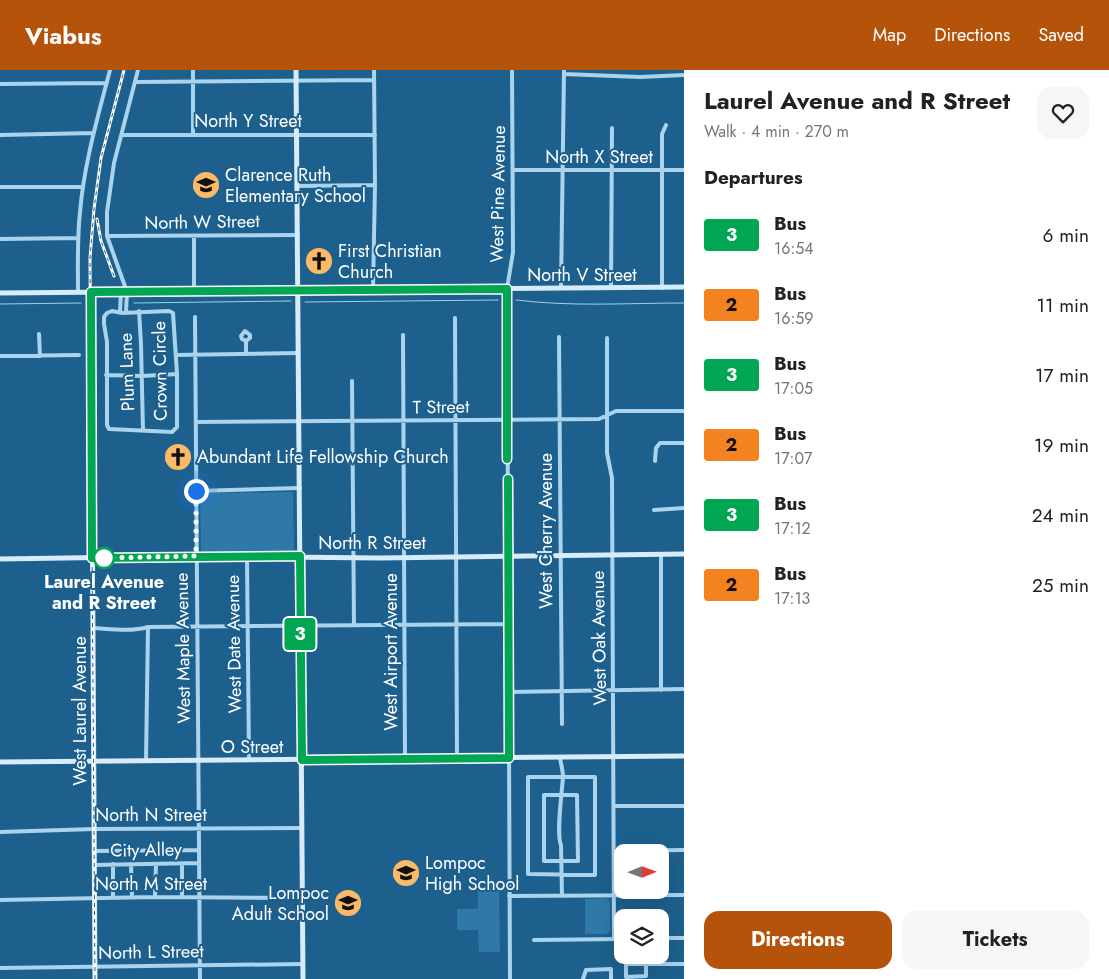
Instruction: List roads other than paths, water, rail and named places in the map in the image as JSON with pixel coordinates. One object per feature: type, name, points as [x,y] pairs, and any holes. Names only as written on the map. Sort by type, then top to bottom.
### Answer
[{"type":"street","points":[[78,292],[78,238],[83,186],[110,70]]},
{"type":"street","points":[[120,312],[124,292],[107,236],[107,212],[110,189],[138,70]]},
{"type":"street","points":[[193,70],[193,135]]},
{"type":"street","points":[[296,70],[303,979]]},
{"type":"street","points":[[374,70],[374,290]]},
{"type":"street","name":"West Pine Avenue","points":[[510,979],[507,289],[513,252],[512,70]]},
{"type":"street","points":[[561,288],[564,72],[640,78],[684,75]]},
{"type":"street","points":[[136,82],[374,80]]},
{"type":"street","points":[[0,84],[107,83]]},
{"type":"street","points":[[662,288],[662,134],[666,125]]},
{"type":"street","points":[[612,128],[612,288]]},
{"type":"street","points":[[0,135],[94,133]]},
{"type":"street","name":"North Y Street","points":[[122,135],[374,135]]},
{"type":"street","name":"North X Street","points":[[514,170],[684,170]]},
{"type":"street","points":[[0,187],[83,186]]},
{"type":"street","points":[[297,186],[375,186]]},
{"type":"street","name":"North W Street","points":[[107,236],[298,234]]},
{"type":"street","points":[[194,236],[194,291]]},
{"type":"street","points":[[0,239],[78,238]]},
{"type":"street","name":"North V Street","points":[[0,293],[684,288]]},
{"type":"street","name":"West Laurel Avenue","points":[[91,292],[95,979]]},
{"type":"street","name":"Crown Circle","points":[[124,292],[126,312]]},
{"type":"street","name":"Plum Lane","points":[[139,311],[143,431]]},
{"type":"street","name":"Crown Circle","points":[[169,311],[173,313],[177,374],[177,427],[172,432],[109,429],[106,419],[107,342],[104,318],[107,313],[126,312],[169,311]]},
{"type":"street","name":"West Maple Avenue","points":[[194,317],[196,354],[200,979]]},
{"type":"street","points":[[455,318],[457,759]]},
{"type":"street","points":[[39,334],[40,356]]},
{"type":"street","name":"West Airport Avenue","points":[[403,335],[405,758]]},
{"type":"street","name":"West Cherry Avenue","points":[[559,337],[562,724]]},
{"type":"street","name":"West Oak Avenue","points":[[607,338],[607,453],[612,478],[614,844]]},
{"type":"street","points":[[246,341],[246,354]]},
{"type":"street","points":[[176,355],[298,353]]},
{"type":"street","points":[[0,356],[79,355]]},
{"type":"street","points":[[106,375],[142,376],[177,374]]},
{"type":"street","points":[[352,381],[354,625]]},
{"type":"street","name":"T Street","points":[[196,422],[559,420],[600,419],[616,412],[684,411]]},
{"type":"street","points":[[655,460],[657,445],[660,443],[684,443]]},
{"type":"street","points":[[196,491],[300,488]]},
{"type":"street","points":[[654,510],[684,508]]},
{"type":"street","name":"North R Street","points":[[0,559],[196,556],[508,557],[684,554]]},
{"type":"street","points":[[661,555],[661,690]]},
{"type":"street","name":"West Date Avenue","points":[[247,557],[249,760]]},
{"type":"street","points":[[93,628],[141,629],[148,627],[248,625],[509,624]]},
{"type":"street","points":[[146,760],[148,627]]},
{"type":"street","points":[[509,692],[684,689]]},
{"type":"street","name":"O Street","points":[[0,762],[684,756]]},
{"type":"street","points":[[560,758],[563,777],[559,835],[562,896]]},
{"type":"street","points":[[528,777],[563,777],[595,777],[595,875],[528,874],[528,777]]},
{"type":"street","points":[[561,795],[577,795],[578,861],[544,861],[544,796],[561,795]]},
{"type":"street","points":[[614,806],[684,806]]},
{"type":"street","name":"North N Street","points":[[0,832],[94,829],[302,828]]},
{"type":"street","points":[[94,851],[199,850]]},
{"type":"street","points":[[669,850],[684,850]]},
{"type":"street","name":"City Alley","points":[[94,865],[199,863]]},
{"type":"street","points":[[113,864],[113,897]]},
{"type":"street","points":[[131,864],[132,897]]},
{"type":"street","points":[[155,897],[156,864]]},
{"type":"street","points":[[182,864],[182,897]]},
{"type":"street","points":[[669,895],[684,895]]},
{"type":"street","points":[[509,896],[614,896]]},
{"type":"street","name":"North M Street","points":[[0,900],[113,897],[303,898]]},
{"type":"street","points":[[669,938],[684,938]]},
{"type":"street","points":[[534,940],[614,939]]},
{"type":"street","name":"North L Street","points":[[0,968],[303,964]]},
{"type":"street","points":[[626,964],[646,964],[646,976],[626,977],[626,964]]},
{"type":"street","points":[[669,964],[684,964]]},
{"type":"street","points":[[583,979],[584,972],[588,970],[611,969],[611,979]]},
{"type":"waterway","points":[[305,302],[498,300]]},
{"type":"waterway","points":[[516,300],[579,304],[684,303]]},
{"type":"waterway","points":[[134,303],[291,301]]},
{"type":"waterway","points":[[0,304],[81,303]]},
{"type":"railway","points":[[95,979],[90,258],[101,158],[124,70]]},
{"type":"railway","points":[[97,219],[101,241],[114,276]]},
{"type":"place","name":"Clarence Ruth Elementary School","points":[[206,185]]},
{"type":"place","name":"First Christian Church","points":[[319,261]]},
{"type":"place","name":"Abundant Life Fellowship Church","points":[[178,457]]},
{"type":"place","name":"Laurel Avenue and R Street","points":[[104,558]]},
{"type":"place","name":"Lompoc High School","points":[[406,873]]},
{"type":"place","name":"Lompoc Adult School","points":[[348,903]]}]
